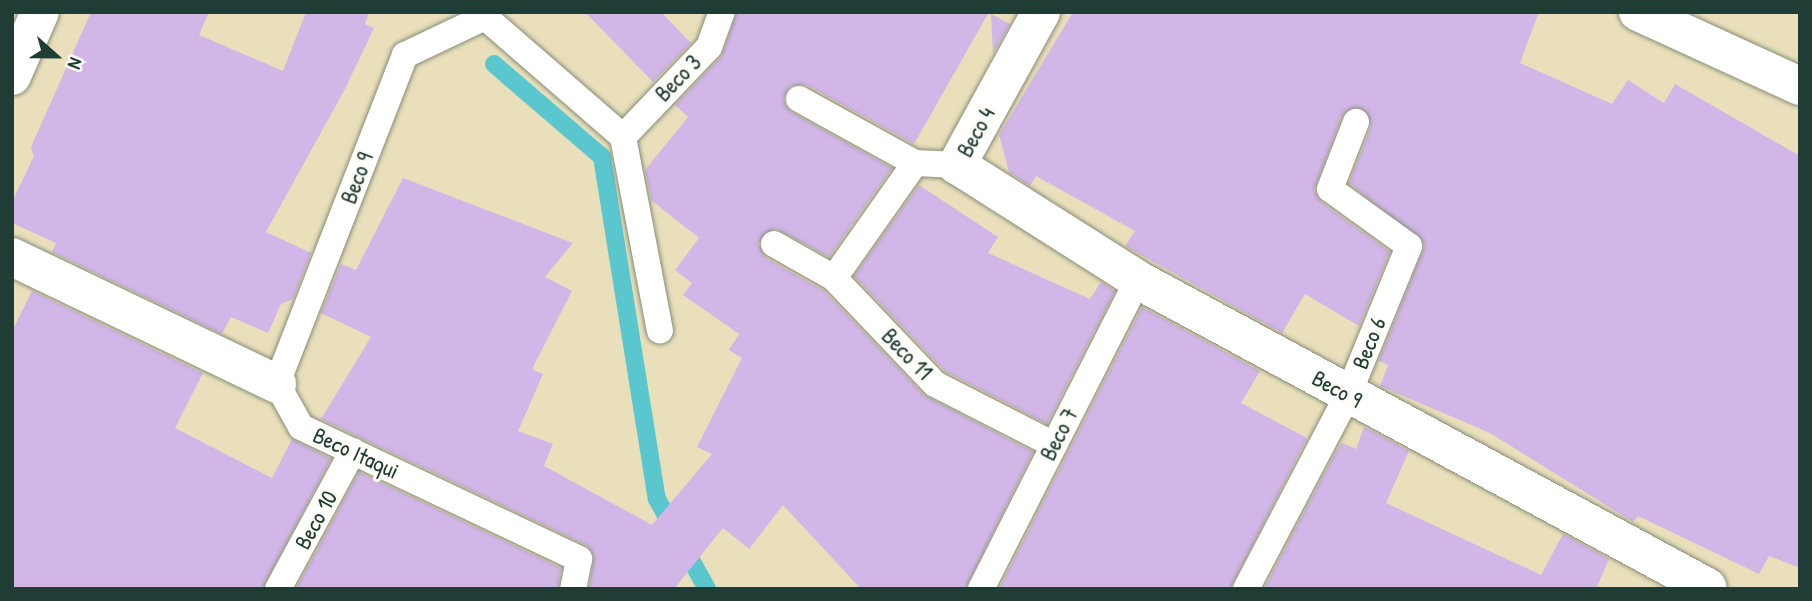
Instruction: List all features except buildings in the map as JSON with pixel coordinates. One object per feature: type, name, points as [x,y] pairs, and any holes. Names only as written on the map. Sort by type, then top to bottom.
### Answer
[{"type":"street","name":"Beco 4","points":[[957,165],[1041,12]]},
{"type":"street","points":[[1638,12],[1800,86]]},
{"type":"street","points":[[12,76],[27,27]]},
{"type":"street","name":"Beco 9","points":[[957,165],[1138,280],[1348,395],[1652,576],[1718,588]]},
{"type":"street","points":[[12,257],[277,384]]},
{"type":"lane","name":"Beco 3","points":[[623,136],[709,47],[722,12]]},
{"type":"lane","points":[[486,15],[623,136],[660,331]]},
{"type":"lane","name":"Beco 9","points":[[277,384],[405,55],[486,15]]},
{"type":"lane","points":[[799,99],[915,163],[834,278]]},
{"type":"lane","name":"Beco 6","points":[[1246,589],[1348,395],[1409,246],[1330,190],[1356,122]]},
{"type":"lane","name":"Beco 4","points":[[915,163],[957,165]]},
{"type":"lane","name":"Beco 11","points":[[774,244],[834,278],[935,384],[1054,445]]},
{"type":"lane","name":"Beco 7","points":[[981,589],[1138,280]]},
{"type":"lane","name":"Beco Itaqui","points":[[277,384],[301,427],[579,559],[573,589]]},
{"type":"lane","name":"Beco 10","points":[[278,589],[353,451]]},
{"type":"waterway","points":[[494,64],[602,157],[657,499],[707,589]]}]
